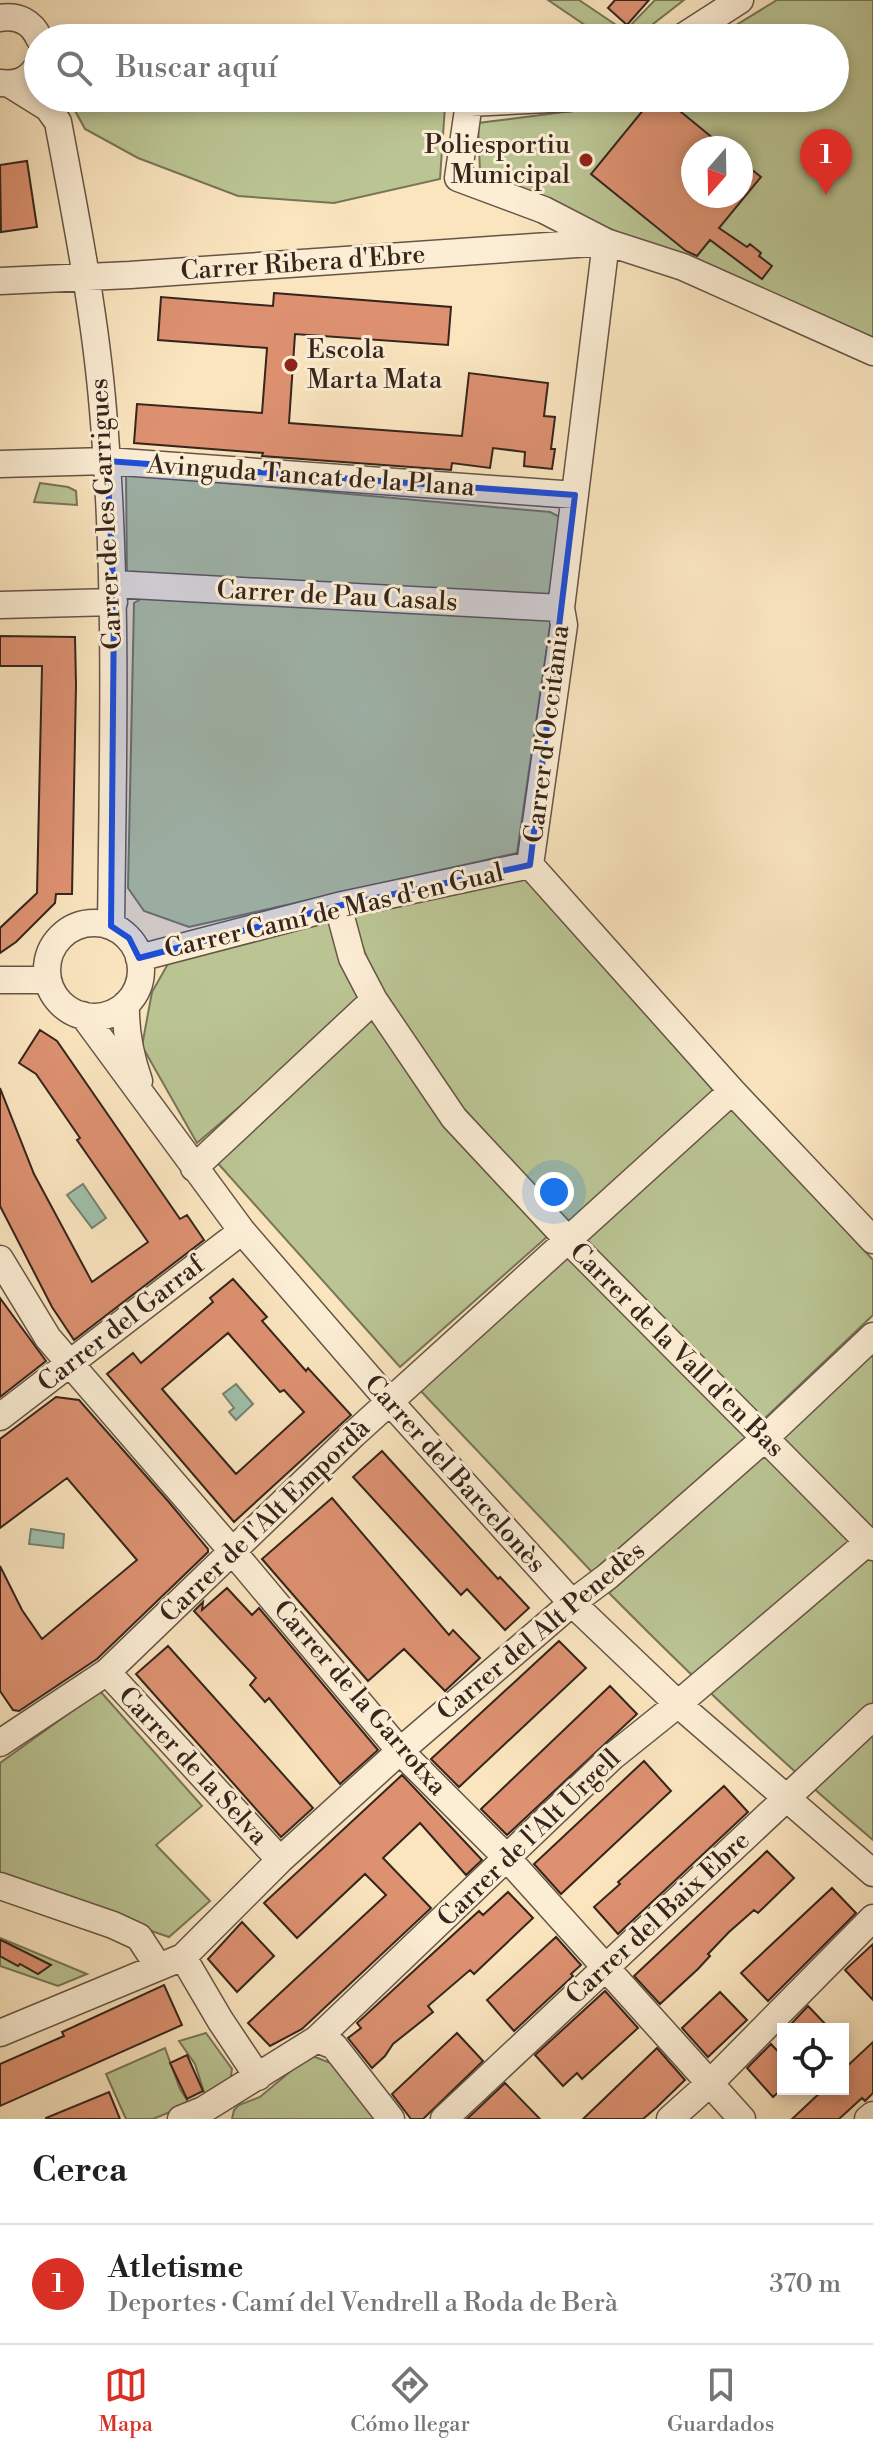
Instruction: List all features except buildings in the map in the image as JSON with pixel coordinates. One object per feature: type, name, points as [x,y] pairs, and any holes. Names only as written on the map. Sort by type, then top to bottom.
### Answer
[{"type":"street","points":[[703,24],[740,0]]},
{"type":"street","points":[[3,12],[29,24]]},
{"type":"street","name":"Carrer de les Garrigues","points":[[52,112],[58,122],[87,275],[107,461],[114,593],[111,926]]},
{"type":"street","points":[[468,112],[458,178],[544,210],[606,242],[683,267],[873,352]]},
{"type":"street","name":"Carrer Ribera d'Ebre","points":[[0,281],[606,242]]},
{"type":"street","name":"Carrer d'Occitània","points":[[606,242],[561,608],[564,625],[530,865],[732,1091],[873,1240]]},
{"type":"street","name":"Avinguda Tancat de la Plana","points":[[0,464],[107,461],[574,504]]},
{"type":"street","name":"Carrer de Pau Casals","points":[[0,605],[114,593],[561,608]]},
{"type":"street","name":"Carrer Camí de Mas d'en Gual","points":[[139,958],[338,906],[530,865]]},
{"type":"street","name":"Carrer de la Vall d'en Bas","points":[[338,906],[352,958],[374,1000],[454,1118],[567,1239],[870,1544]]},
{"type":"street","points":[[94,923],[111,926],[129,938],[139,958],[139,982],[126,1004],[106,1015],[83,1015],[60,1002],[48,980],[47,963],[53,947],[63,934],[78,926],[94,923]]},
{"type":"street","points":[[0,980],[48,980]]},
{"type":"street","points":[[194,1168],[374,1000]]},
{"type":"street","name":"Carrer del Barcelonès","points":[[126,1004],[125,1026],[132,1059],[147,1103]]},
{"type":"street","name":"Carrer del Barcelonès","points":[[83,1015],[242,1231],[390,1402],[572,1603],[678,1704],[873,1873]]},
{"type":"street","name":"Carrer de l'Alt Empordà","points":[[4,1731],[107,1672],[390,1402],[732,1091]]},
{"type":"street","name":"Carrer del Garraf","points":[[0,1417],[242,1231]]},
{"type":"street","name":"Carrer de la Garrotxa","points":[[0,1259],[48,1338],[400,1751],[507,1858],[742,2119]]},
{"type":"street","name":"Carrer del Alt Penedès","points":[[0,2033],[183,1957],[280,1860],[400,1751],[572,1603],[608,1576],[764,1439],[873,1336]]},
{"type":"street","name":"Carrer de l'Alt Urgell","points":[[197,2116],[317,2039],[612,1757],[870,1544]]},
{"type":"street","name":"Carrer de la Selva","points":[[107,1672],[280,1860]]},
{"type":"street","name":"Carrer del Baix Ebre","points":[[444,2119],[873,1717]]},
{"type":"street","points":[[0,1886],[139,1937],[158,1966]]},
{"type":"street","points":[[670,2119],[710,2083],[873,1918]]},
{"type":"street","points":[[183,1957],[258,2077]]},
{"type":"street","points":[[317,2039],[334,2046],[391,2119]]},
{"type":"street","points":[[868,2119],[873,2115]]},
{"type":"highlighted area","points":[[107,461],[575,495],[530,865],[338,906],[139,958],[129,938],[111,926],[114,602]]},
{"type":"shaded area","points":[[548,0],[579,0],[615,24],[583,24]]},
{"type":"shaded area","points":[[655,0],[684,0],[653,24],[632,24]]},
{"type":"shaded area","name":"Poliesportiu Municipal","points":[[777,0],[873,0],[873,339],[480,172],[478,123],[564,112],[849,112],[849,24],[738,24]]},
{"type":"shaded area","points":[[76,112],[445,112],[440,179],[334,203],[238,196],[138,158],[85,129]]},
{"type":"shaded area","points":[[126,474],[550,512],[564,519],[557,601],[127,577]]},
{"type":"shaded area","points":[[40,483],[76,491],[77,505],[34,502]]},
{"type":"shaded area","points":[[148,595],[551,619],[517,853],[189,927],[144,911],[128,888],[134,603]]},
{"type":"shaded area","points":[[525,877],[714,1091],[566,1224],[463,1108],[382,996],[350,915]]},
{"type":"shaded area","points":[[331,916],[366,999],[197,1143],[142,1046],[152,992],[169,962]]},
{"type":"shaded area","points":[[372,1012],[548,1236],[400,1367],[215,1160]]},
{"type":"shaded area","points":[[731,1105],[873,1260],[873,1315],[763,1420],[583,1238]]},
{"type":"shaded area","points":[[83,1184],[106,1218],[92,1228],[67,1195]]},
{"type":"shaded area","points":[[566,1251],[746,1438],[592,1572],[418,1388]]},
{"type":"shaded area","points":[[873,1349],[873,1840],[738,1720],[609,1593],[763,1454]]},
{"type":"shaded area","points":[[236,1384],[253,1404],[236,1420],[229,1412],[234,1408],[223,1394]]},
{"type":"shaded area","points":[[31,1529],[64,1534],[63,1548],[29,1544]]},
{"type":"shaded area","points":[[100,1691],[202,1806],[156,1845],[210,1901],[169,1937],[0,1879],[0,1763]]},
{"type":"shaded area","points":[[0,1938],[87,1974],[58,1986],[0,1966]]},
{"type":"shaded area","points":[[206,2033],[232,2069],[230,2083],[205,2095],[195,2064],[179,2041]]},
{"type":"shaded area","points":[[165,2048],[187,2105],[153,2119],[126,2119],[106,2074]]},
{"type":"shaded area","points":[[310,2055],[333,2064],[381,2119],[232,2119],[239,2105],[260,2097]]},
{"type":"place","name":"Poliesportiu Municipal","points":[[586,160]]},
{"type":"place","name":"Atletisme","points":[[826,195]]},
{"type":"place","name":"Escola Marta Mata","points":[[291,365]]}]
